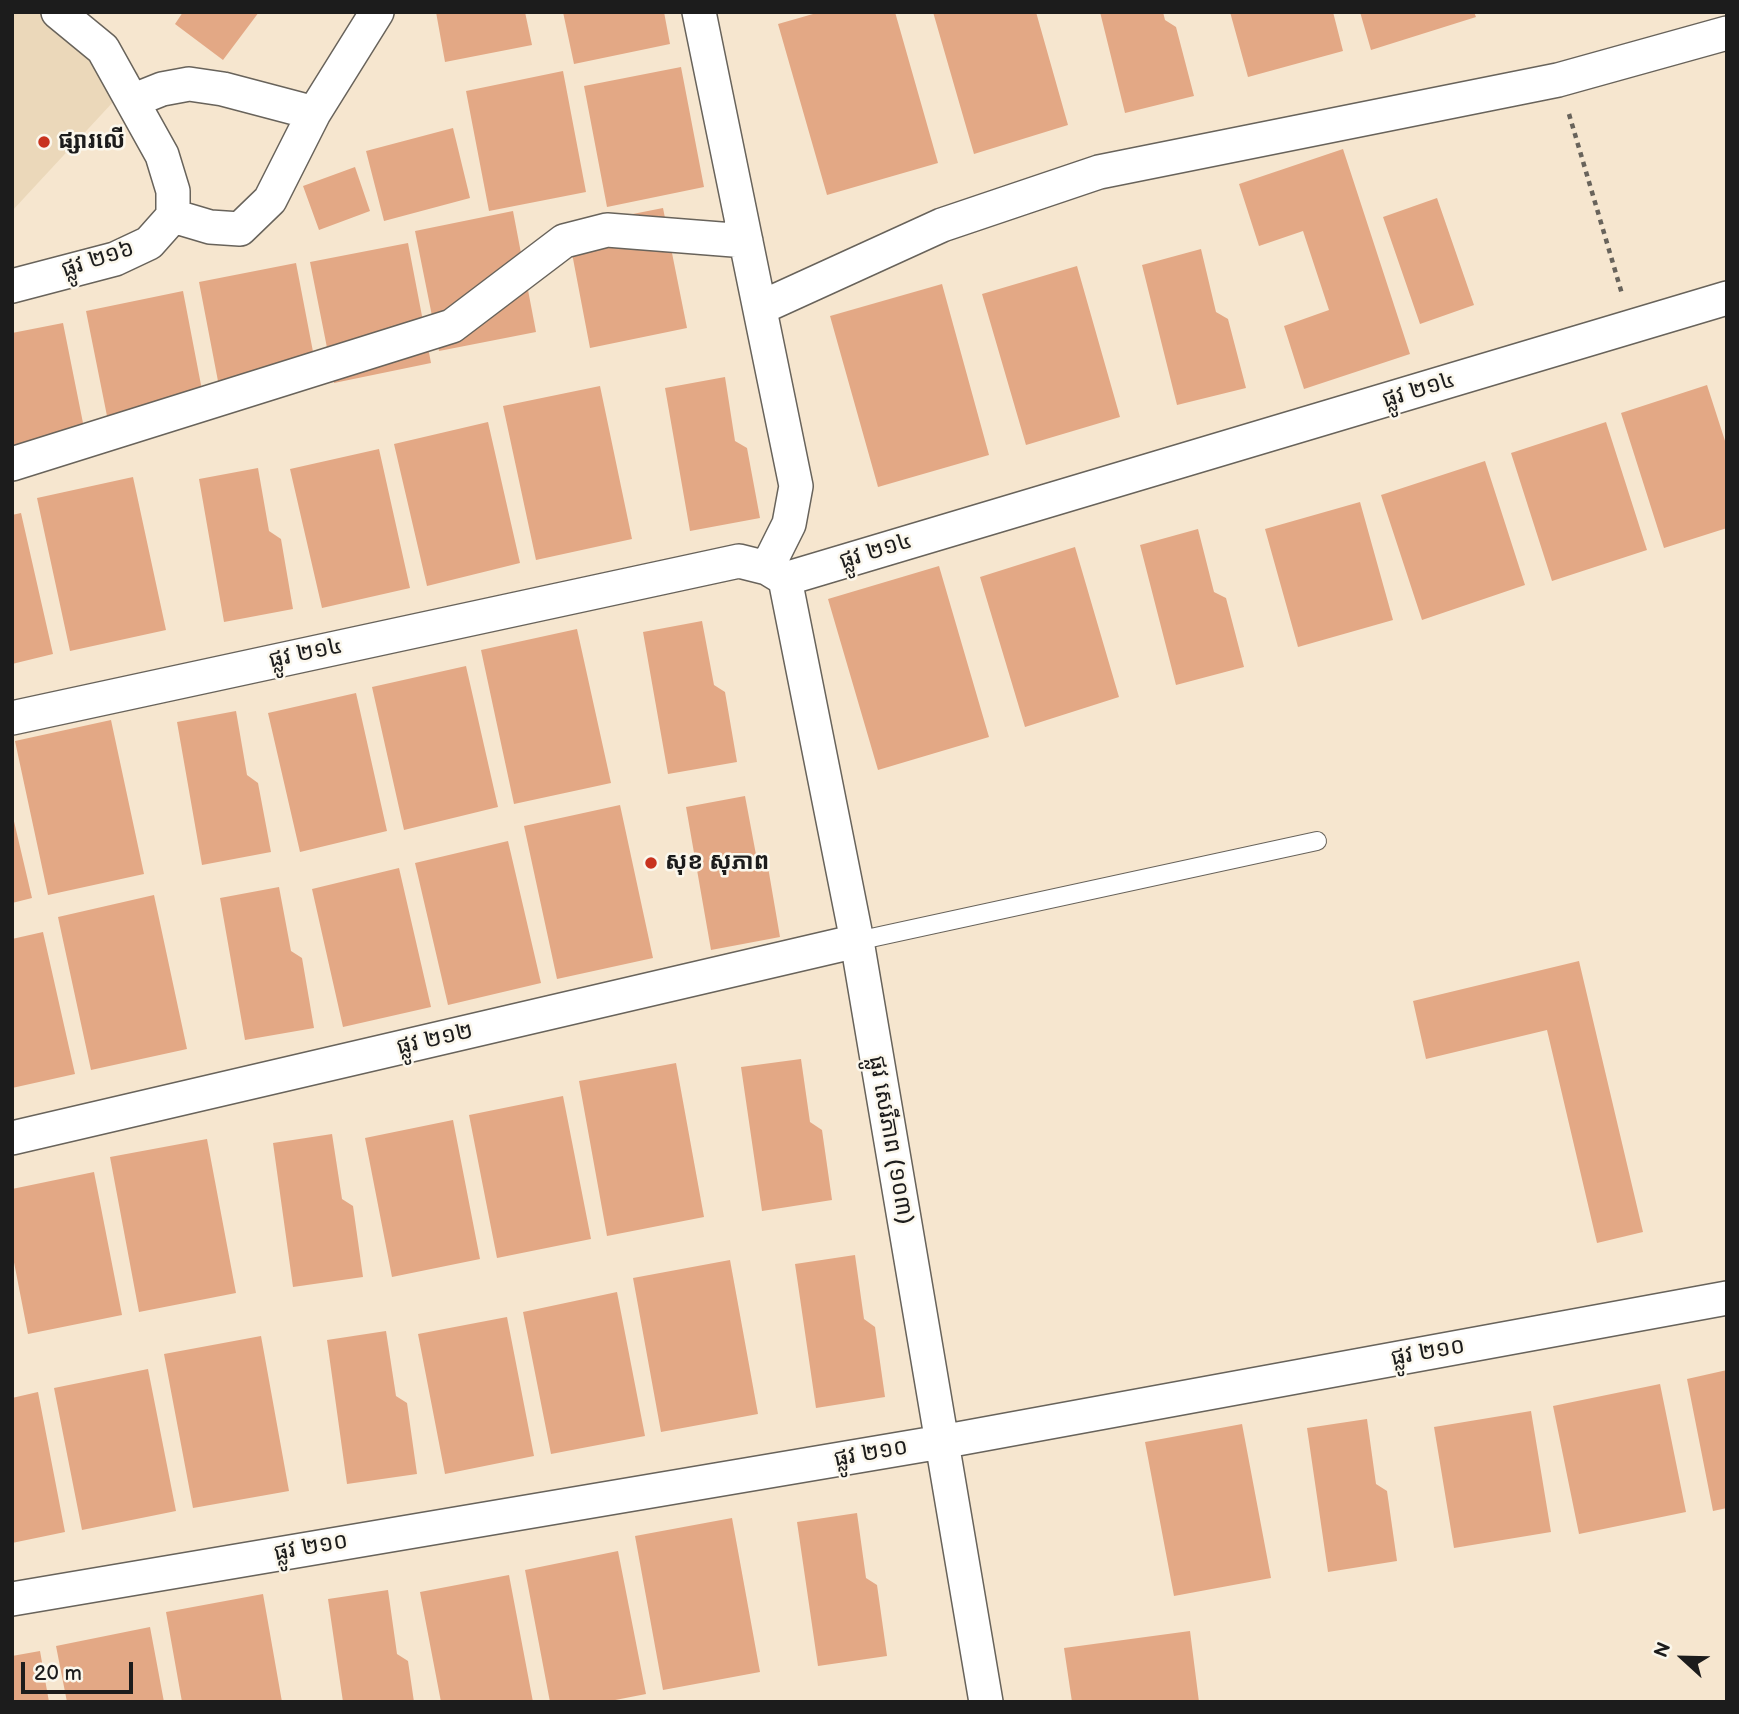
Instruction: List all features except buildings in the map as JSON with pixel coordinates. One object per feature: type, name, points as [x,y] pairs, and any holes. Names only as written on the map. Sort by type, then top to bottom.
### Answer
[{"type":"street","points":[[58,12],[103,49],[162,155],[173,191],[173,216],[210,227],[240,229],[270,200],[314,113],[377,12]]},
{"type":"street","points":[[699,12],[796,486],[776,573]]},
{"type":"street","points":[[760,308],[942,225],[1099,172],[1558,80],[1727,33]]},
{"type":"street","points":[[132,101],[162,89],[189,84],[223,89],[314,113]]},
{"type":"street","name":"ផ្លូវ ២១៦","points":[[12,286],[115,259],[149,243],[173,216]]},
{"type":"street","points":[[12,464],[452,326],[564,241],[607,230],[746,240]]},
{"type":"street","name":"ផ្លូវ ២១៤","points":[[12,718],[740,561],[776,573],[1632,328],[1727,298]]},
{"type":"street","name":"ផ្លូវ សេរីភាព (១០៣)","points":[[776,573],[857,941],[986,1702]]},
{"type":"street","name":"ផ្លូវ ២១២","points":[[12,1138],[857,941]]},
{"type":"street","name":"ផ្លូវ ២១០","points":[[12,1598],[941,1443],[1727,1298]]},
{"type":"lane","points":[[857,941],[1317,841]]},
{"type":"path","points":[[1558,80],[1632,328]]},
{"type":"shaded area","name":"ផ្សារលើ","points":[[12,12],[72,12],[139,74],[12,211]]},
{"type":"place","name":"ផ្សារលើ","points":[[44,142]]},
{"type":"place","name":"សុខ សុភាព","points":[[651,863]]}]
